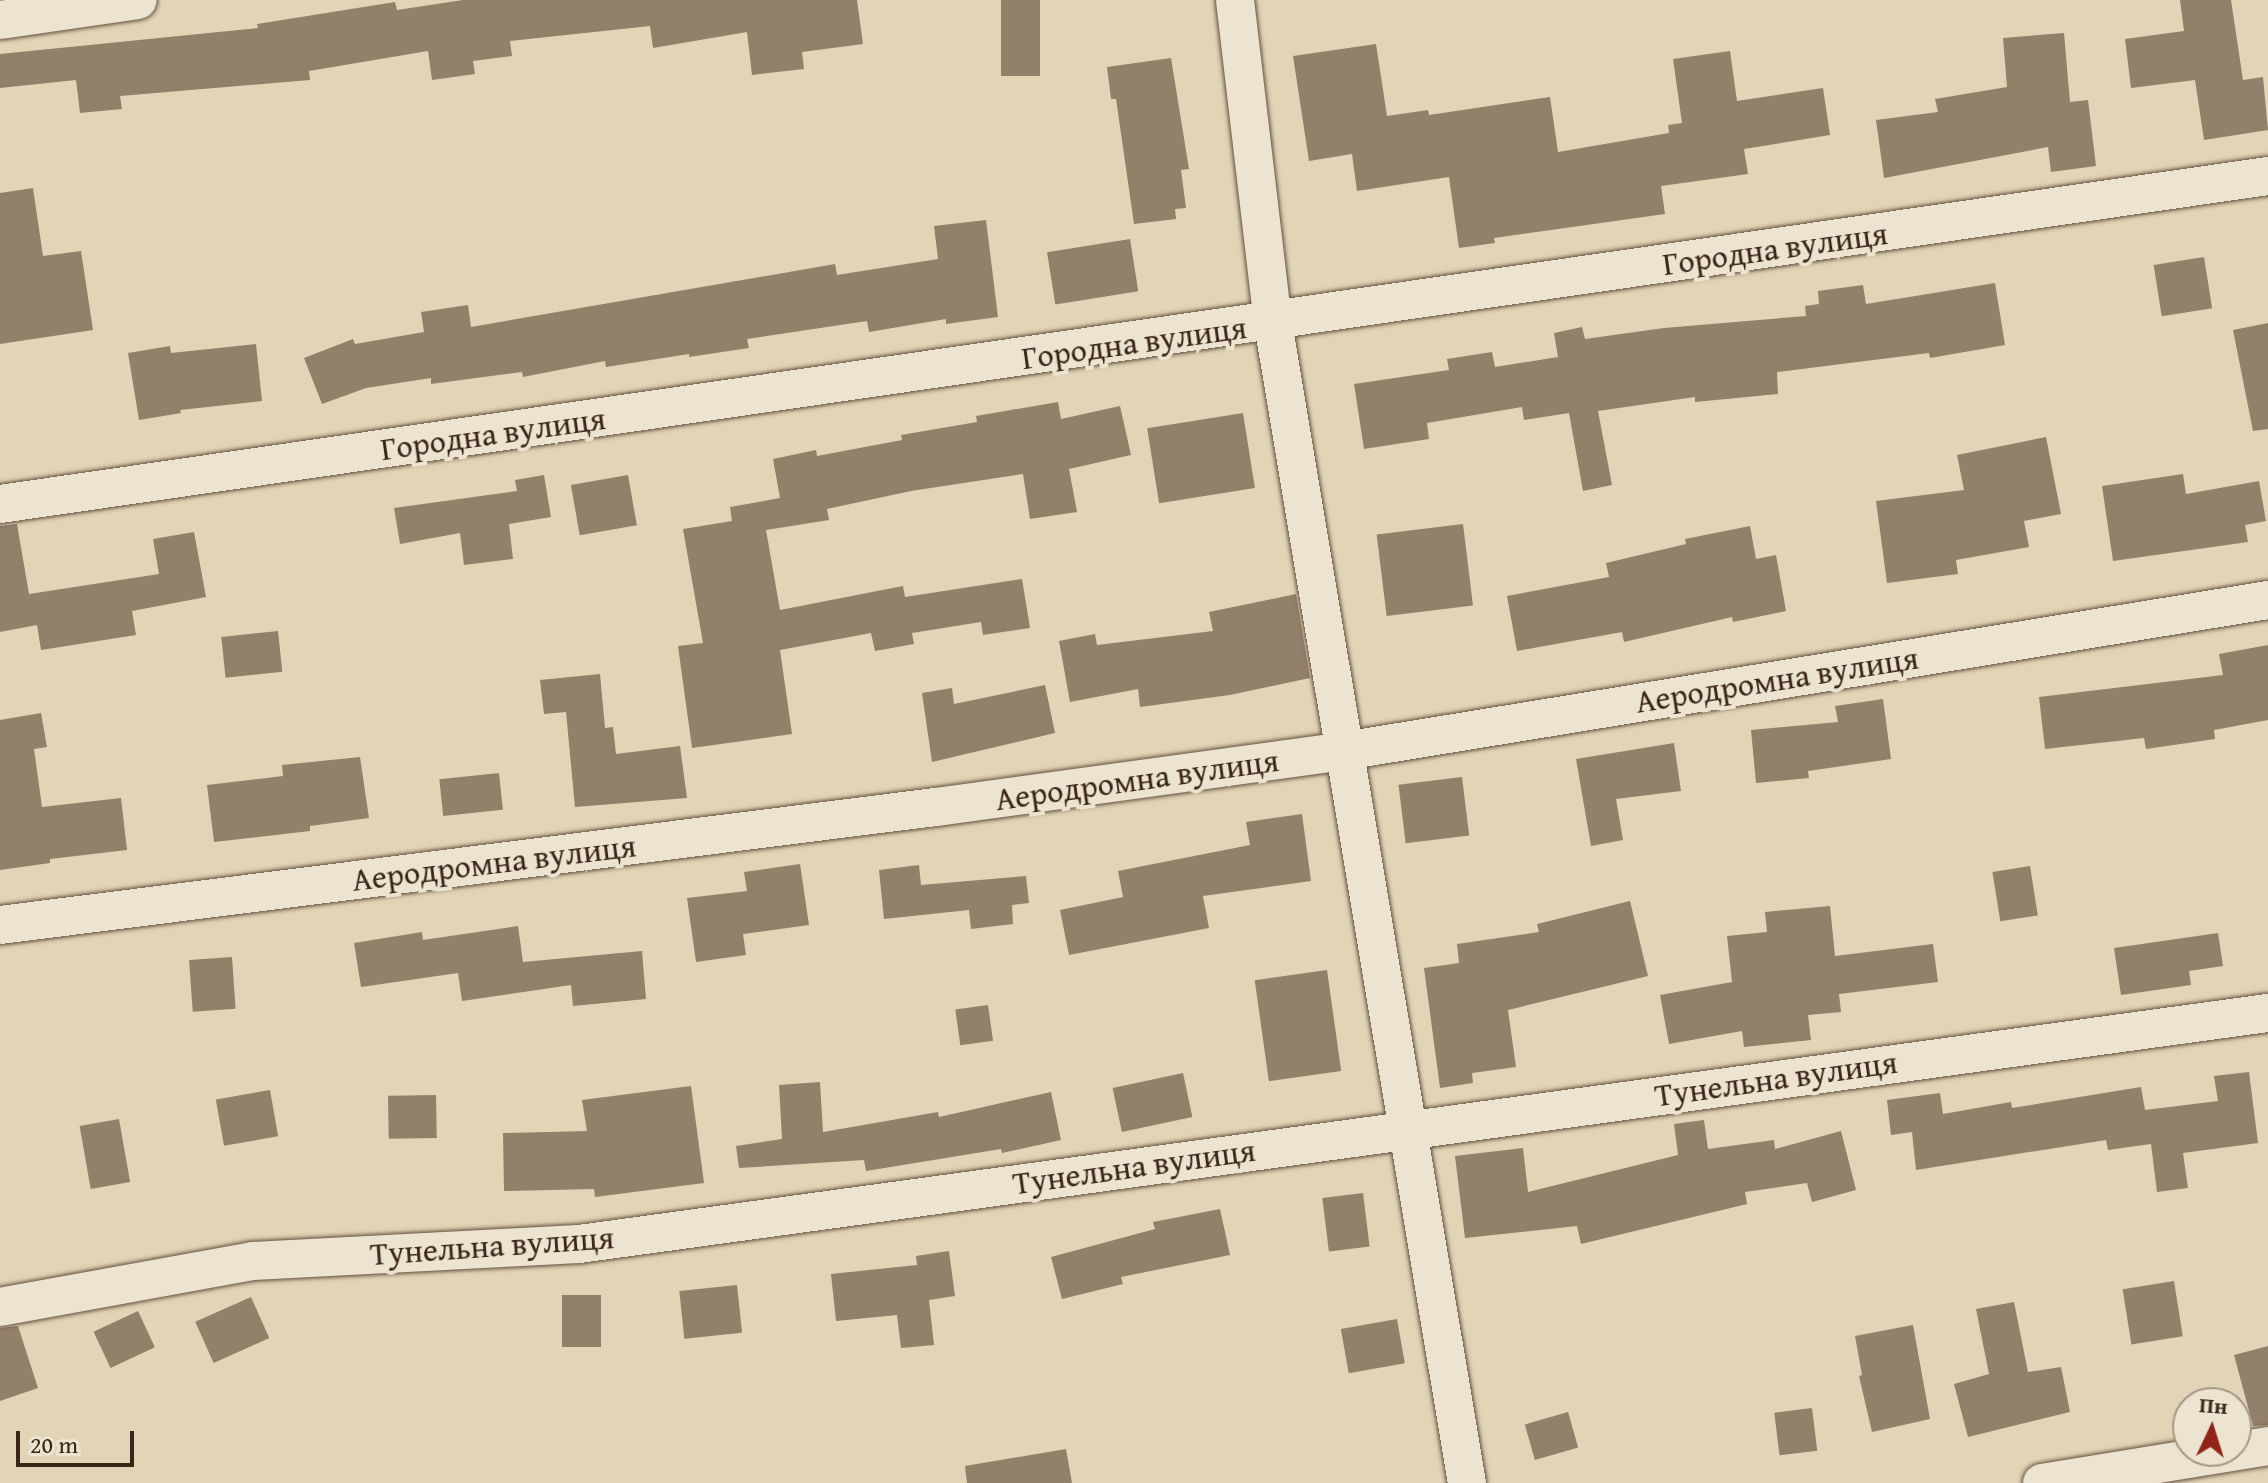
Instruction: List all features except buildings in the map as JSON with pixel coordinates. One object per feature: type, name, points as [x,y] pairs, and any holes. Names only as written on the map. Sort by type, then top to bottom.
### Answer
[{"type":"street","points":[[0,20],[138,0]]},
{"type":"street","points":[[1235,0],[1273,323],[1467,1483]]},
{"type":"street","name":"Городна вулиця","points":[[0,504],[1273,323],[2268,176]]},
{"type":"street","name":"Аеродромна вулиця","points":[[0,925],[936,807],[1344,751],[2268,600]]},
{"type":"street","name":"Тунельна вулиця","points":[[0,1307],[253,1261],[579,1244],[2268,1013]]},
{"type":"street","points":[[2042,1483],[2268,1446]]}]
